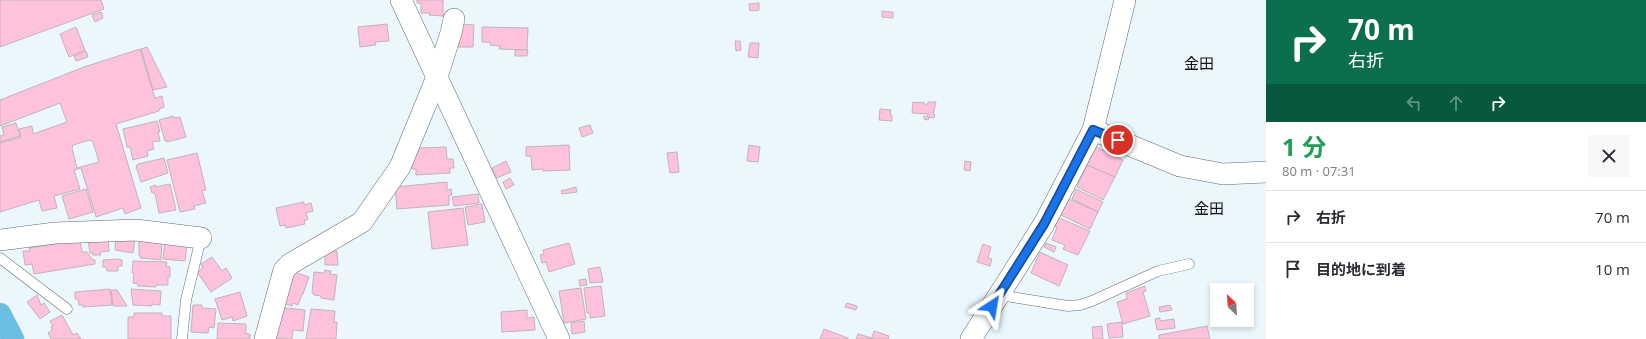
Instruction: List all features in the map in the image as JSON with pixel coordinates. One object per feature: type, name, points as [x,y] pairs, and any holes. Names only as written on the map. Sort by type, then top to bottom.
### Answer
[{"type":"highway","points":[[0,314],[13,339]]},
{"type":"street","points":[[401,0],[559,339]]},
{"type":"street","points":[[971,339],[1044,224],[1093,130],[1125,0]]},
{"type":"street","points":[[264,339],[284,270],[290,264],[362,222],[400,167],[437,77],[454,19]]},
{"type":"street","points":[[1093,130],[1180,166],[1223,174],[1266,172]]},
{"type":"street","points":[[0,240],[55,233],[136,230],[201,238]]},
{"type":"lane","points":[[182,339],[186,300],[201,238]]},
{"type":"lane","points":[[0,258],[67,309]]},
{"type":"lane","points":[[999,295],[1068,306],[1080,305],[1158,271],[1189,264]]},
{"type":"building","points":[[0,0],[101,0],[104,9],[0,47]]},
{"type":"building","points":[[417,0],[443,0],[443,16],[429,15],[430,13],[421,13],[421,3],[417,3]]},
{"type":"building","points":[[759,3],[759,10],[750,11],[749,4]]},
{"type":"building","points":[[882,11],[893,12],[893,18],[882,17]]},
{"type":"building","points":[[101,12],[103,18],[95,22],[92,15]]},
{"type":"building","points":[[387,24],[389,41],[375,42],[376,45],[360,47],[358,27]]},
{"type":"building","points":[[460,24],[474,25],[473,47],[458,47]]},
{"type":"building","points":[[76,27],[85,50],[69,57],[60,34]]},
{"type":"building","points":[[482,27],[528,28],[527,50],[499,49],[500,46],[490,45],[490,42],[482,42]]},
{"type":"building","points":[[735,41],[740,41],[741,50],[736,51]]},
{"type":"building","points":[[750,43],[759,43],[758,58],[748,57]]},
{"type":"building","points":[[147,47],[167,87],[153,90],[141,49]]},
{"type":"building","points":[[140,49],[155,98],[162,96],[164,107],[159,109],[159,111],[116,124],[141,208],[125,214],[123,208],[96,217],[81,168],[74,170],[80,189],[54,196],[57,208],[42,211],[39,200],[0,212],[0,143],[21,137],[19,129],[32,126],[33,134],[67,122],[60,103],[0,126],[0,100],[84,67]],"holes":[[[90,140],[93,142],[99,162],[77,168],[72,148],[73,145]]]},
{"type":"building","points":[[515,50],[528,50],[527,56],[515,56]]},
{"type":"building","points":[[86,51],[88,57],[76,61],[74,56]]},
{"type":"building","points":[[913,102],[925,103],[925,105],[927,105],[928,102],[936,102],[933,114],[935,115],[934,118],[929,117],[928,120],[924,119],[924,116],[927,117],[928,114],[912,113]]},
{"type":"building","points":[[880,109],[891,110],[890,115],[892,115],[892,121],[879,120]]},
{"type":"building","points":[[173,116],[174,118],[180,117],[186,137],[167,142],[166,140],[165,141],[159,120]]},
{"type":"building","points":[[157,121],[160,132],[158,132],[160,141],[152,142],[154,149],[147,151],[148,156],[133,160],[130,147],[127,147],[123,129]]},
{"type":"building","points":[[16,123],[20,136],[0,142],[0,136],[4,135],[2,127]]},
{"type":"building","points":[[590,125],[593,133],[582,137],[579,128]]},
{"type":"building","points":[[569,145],[570,170],[532,170],[531,156],[526,156],[526,147]]},
{"type":"building","points":[[749,145],[760,147],[758,162],[747,161]]},
{"type":"building","points":[[446,147],[447,159],[453,159],[454,168],[450,168],[450,173],[416,175],[416,169],[412,169],[414,151],[418,148]]},
{"type":"building","points":[[1096,147],[1123,160],[1115,177],[1087,165]]},
{"type":"building","points":[[677,152],[679,172],[670,173],[667,153]]},
{"type":"building","points":[[197,153],[206,190],[202,191],[206,203],[194,206],[195,209],[180,212],[167,160]]},
{"type":"building","points":[[164,158],[168,173],[141,182],[136,166],[138,164]]},
{"type":"building","points":[[506,161],[511,172],[497,178],[492,168]]},
{"type":"building","points":[[965,161],[971,162],[970,171],[964,170]]},
{"type":"building","points":[[1087,165],[1115,177],[1103,200],[1077,187]]},
{"type":"building","points":[[510,178],[514,185],[506,189],[503,182]]},
{"type":"building","points":[[447,182],[447,190],[451,189],[452,195],[449,195],[449,205],[397,209],[395,187]]},
{"type":"building","points":[[170,184],[176,210],[159,213],[155,193],[152,193],[150,187]]},
{"type":"building","points":[[576,187],[577,192],[562,194],[561,191]]},
{"type":"building","points":[[86,189],[93,212],[69,219],[62,196]]},
{"type":"building","points":[[1076,189],[1103,202],[1098,212],[1072,199]]},
{"type":"building","points":[[478,194],[479,203],[454,206],[452,197]]},
{"type":"building","points":[[1069,199],[1098,212],[1090,229],[1061,215]]},
{"type":"building","points":[[304,202],[304,205],[311,203],[313,211],[306,213],[308,219],[304,221],[305,224],[286,228],[285,225],[280,226],[276,208]]},
{"type":"building","points":[[482,204],[485,222],[468,225],[465,207]]},
{"type":"building","points":[[463,208],[468,245],[432,249],[428,212]]},
{"type":"building","points":[[1059,218],[1090,231],[1078,255],[1063,249],[1065,245],[1052,240],[1057,227],[1055,226]]},
{"type":"building","points":[[116,235],[135,237],[133,253],[115,250]]},
{"type":"building","points":[[108,237],[109,251],[100,252],[101,255],[93,255],[93,253],[90,253],[88,239]]},
{"type":"building","points":[[139,239],[162,240],[161,260],[140,258]]},
{"type":"building","points":[[80,240],[82,252],[87,252],[93,260],[95,260],[95,264],[34,274],[32,264],[25,265],[23,251],[30,251],[29,248]]},
{"type":"building","points":[[165,241],[187,244],[185,261],[163,259]]},
{"type":"building","points":[[569,243],[575,264],[549,272],[546,262],[542,263],[540,255],[544,254],[543,250]]},
{"type":"building","points":[[1046,243],[1056,247],[1054,252],[1044,247]]},
{"type":"building","points":[[983,244],[991,247],[988,258],[992,259],[990,266],[977,262]]},
{"type":"building","points":[[325,251],[337,251],[338,265],[325,265]]},
{"type":"building","points":[[1040,252],[1068,265],[1059,286],[1031,273]]},
{"type":"building","points":[[212,257],[222,271],[226,268],[232,278],[211,292],[197,272],[203,268],[201,264]]},
{"type":"building","points":[[103,260],[122,260],[122,266],[118,266],[118,271],[107,271],[106,267],[103,267]]},
{"type":"building","points":[[133,261],[167,262],[166,266],[170,267],[168,285],[156,285],[156,287],[138,286],[138,284],[133,283]]},
{"type":"building","points":[[600,267],[603,282],[590,283],[588,269]]},
{"type":"building","points":[[325,270],[331,271],[330,274],[337,275],[334,300],[321,298],[321,296],[314,295],[314,293],[312,293],[314,272],[324,273]]},
{"type":"building","points":[[291,271],[309,277],[298,305],[293,303],[292,306],[280,302]]},
{"type":"building","points":[[586,279],[587,285],[580,286],[579,280]]},
{"type":"building","points":[[601,286],[605,316],[590,318],[590,313],[587,313],[584,288]]},
{"type":"building","points":[[1145,286],[1146,291],[1143,292],[1150,316],[1123,324],[1117,302],[1127,299],[1126,293]]},
{"type":"building","points":[[581,288],[586,319],[564,323],[559,291]]},
{"type":"building","points":[[110,289],[112,305],[83,307],[83,305],[79,305],[78,299],[75,299],[75,292]]},
{"type":"building","points":[[131,289],[161,291],[160,305],[133,305]]},
{"type":"building","points":[[111,290],[117,290],[127,306],[113,306]]},
{"type":"building","points":[[240,292],[247,316],[233,321],[232,317],[222,320],[215,299]]},
{"type":"building","points":[[37,295],[41,305],[44,303],[50,312],[40,319],[27,302]]},
{"type":"building","points":[[847,303],[857,306],[856,310],[845,307]]},
{"type":"building","points":[[193,305],[202,305],[202,308],[216,309],[214,328],[209,327],[208,333],[191,332]]},
{"type":"building","points":[[1170,305],[1172,310],[1160,312],[1159,307]]},
{"type":"building","points":[[278,307],[305,310],[303,331],[293,330],[292,339],[272,338]]},
{"type":"building","points":[[311,309],[335,311],[334,322],[337,322],[336,339],[306,339]]},
{"type":"building","points":[[527,310],[527,318],[534,317],[535,330],[502,332],[501,312]]},
{"type":"building","points":[[134,313],[162,313],[162,316],[171,316],[171,339],[128,339],[128,317],[134,317]]},
{"type":"building","points":[[62,315],[73,335],[77,333],[81,339],[51,339],[48,333],[52,330],[51,327],[53,326],[50,321]]},
{"type":"building","points":[[1160,318],[1160,321],[1174,319],[1175,328],[1157,330],[1155,319]]},
{"type":"building","points":[[584,321],[585,332],[572,334],[571,323]]},
{"type":"building","points":[[1122,322],[1123,337],[1109,338],[1107,324]]},
{"type":"building","points":[[218,323],[246,324],[246,334],[250,334],[250,339],[217,339]]},
{"type":"building","points":[[1102,326],[1103,339],[1093,339],[1092,327]]},
{"type":"building","points":[[1207,326],[1210,339],[1159,339],[1159,335]]},
{"type":"building","points":[[824,329],[848,338],[848,339],[820,339]]},
{"type":"building","points":[[874,331],[889,336],[888,339],[856,339],[858,334],[872,338]]},
{"type":"district","name":"金田","points":[[1199,63]]},
{"type":"district","name":"金田","points":[[1209,208]]},
{"type":"route","points":[[992,306],[1044,224],[1093,130],[1118,140]]}]
